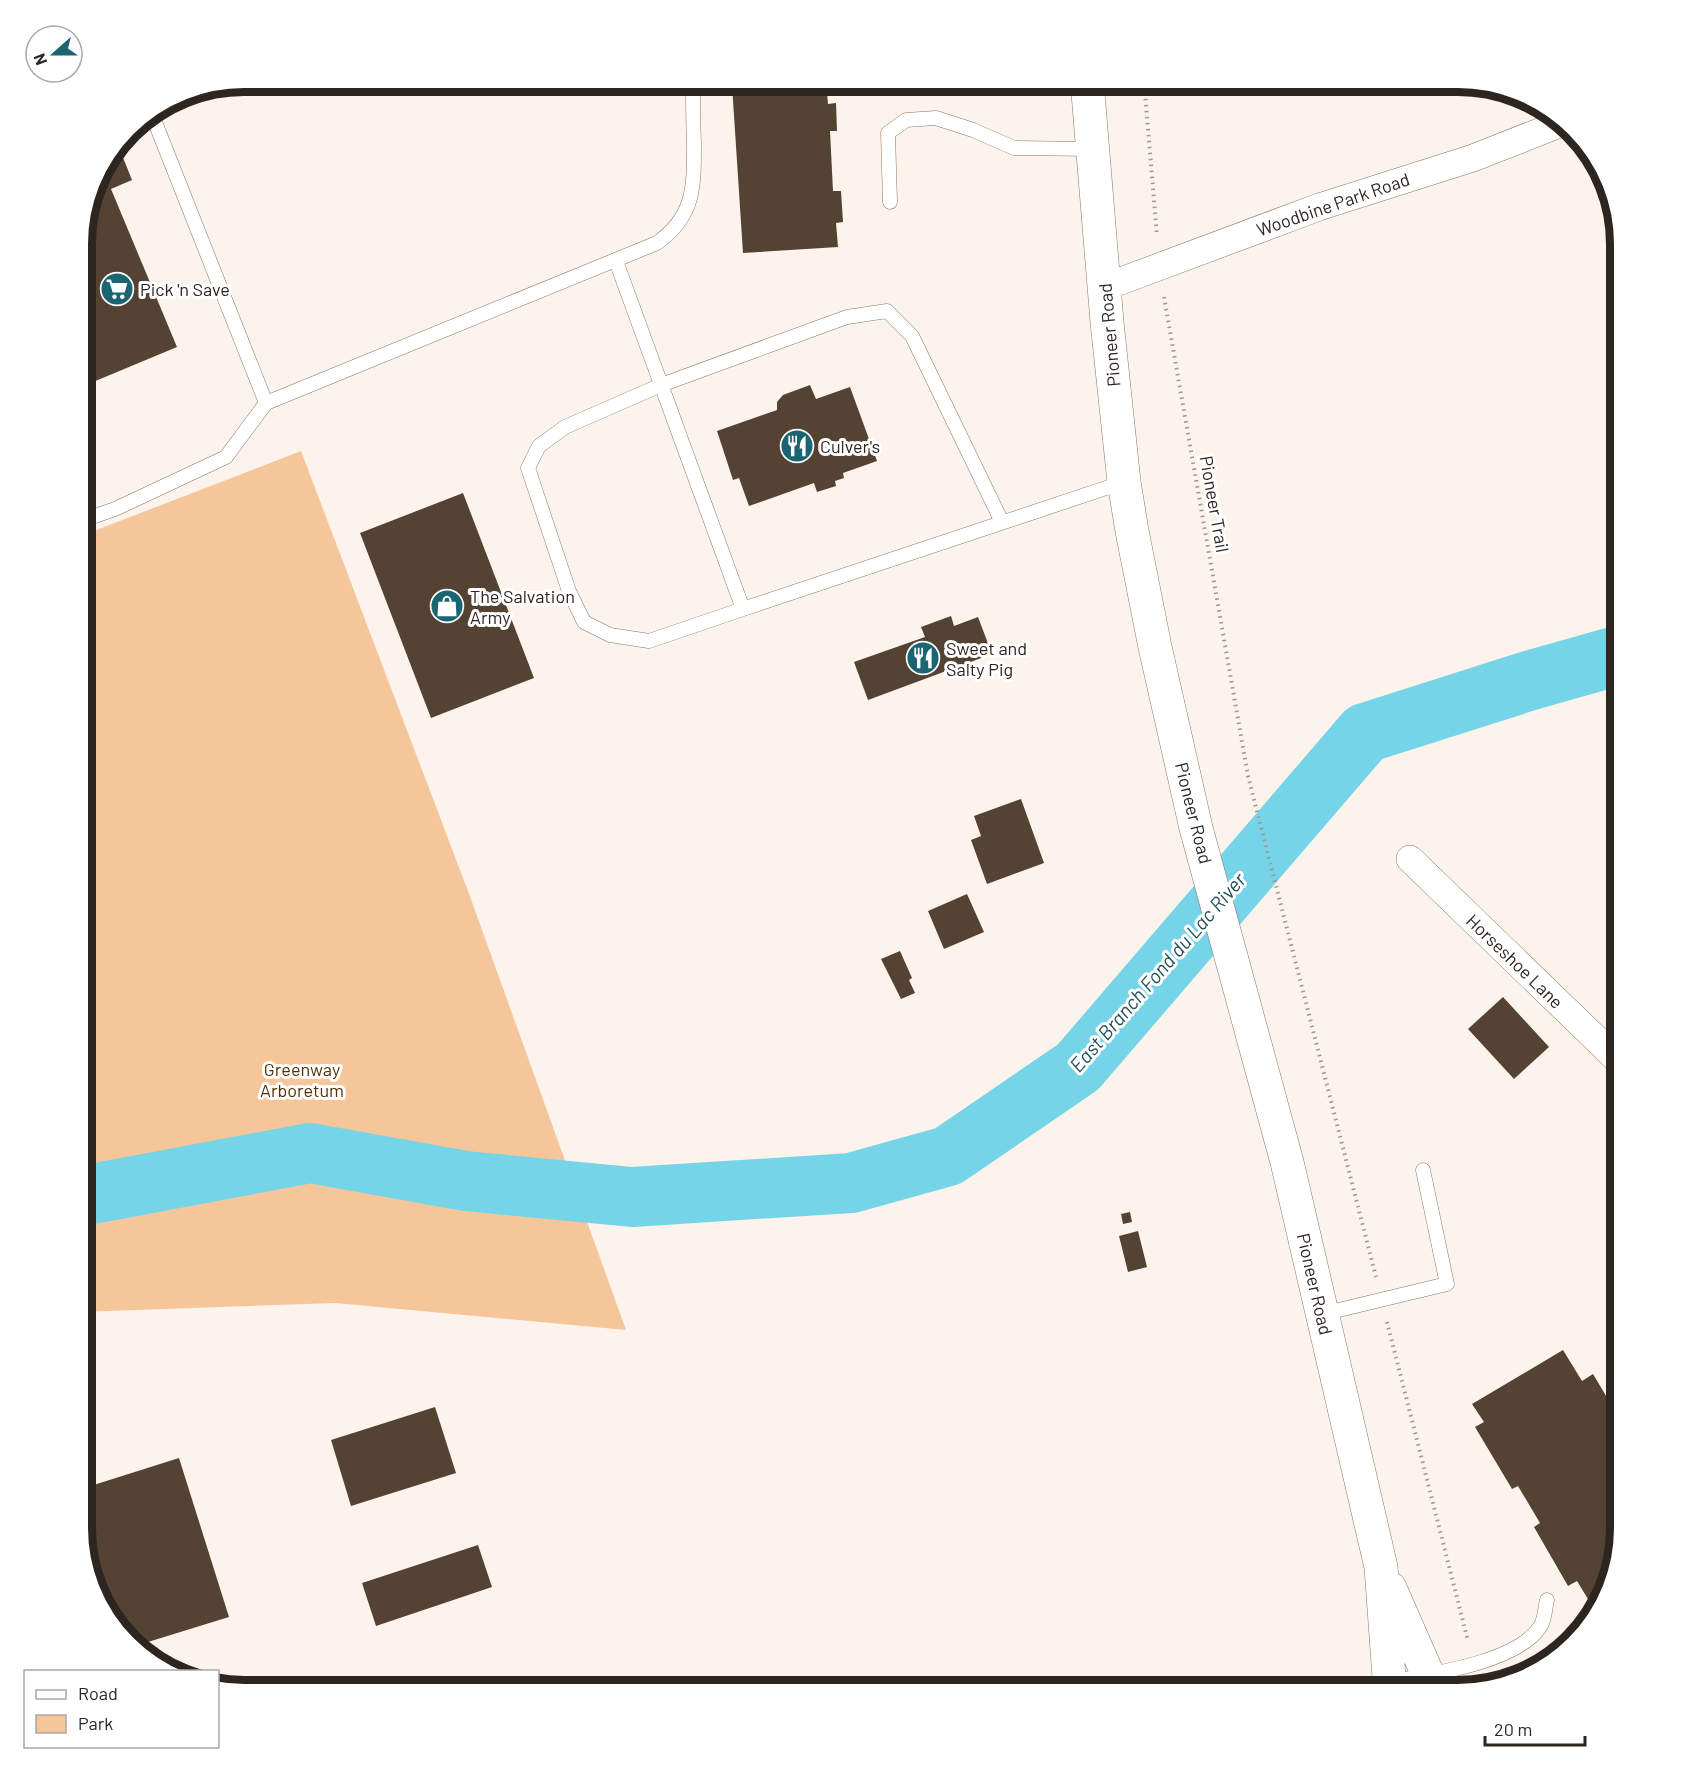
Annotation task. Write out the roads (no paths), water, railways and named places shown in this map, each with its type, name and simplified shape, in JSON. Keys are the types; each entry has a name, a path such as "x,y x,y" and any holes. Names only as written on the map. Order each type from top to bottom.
{"main road":[{"name":"Pioneer Road","path":"1088,92 1124,482 1155,647 1196,828 1287,1162 1381,1567 1389,1680"},
{"name":"Pioneer Road","path":"1381,1567 1430,1680"}],"street":[{"name":"Woodbine Park Road","path":"1105,287 1318,207 1473,158 1554,126"},
{"name":"Horseshoe Lane","path":"1410,860 1610,1052"}],"lane":[{"path":"92,517 226,457 266,403 645,250 667,236 683,217 694,182 693,92"},
{"path":"890,202 888,133 906,120 936,118 973,130 1014,148 1092,149"},
{"path":"154,120 266,403"},
{"path":"615,261 743,609"},
{"path":"1002,522 912,336 887,311 847,317 661,385 565,427 539,446 528,468 569,591 584,622 610,635 649,641 1124,482"},
{"path":"1322,1314 1447,1284 1423,1170"},
{"path":"1438,1680 1523,1644 1541,1626 1547,1600"}],"waterway":[{"name":"East Branch Fond du Lac River","path":"91,1194 310,1153 466,1181 632,1197 851,1183 948,1156 1078,1067 1365,733 1528,681 1610,658"}],"place":[{"name":"Pick 'n Save","path":"117,289"},
{"name":"Culver's","path":"797,446"},
{"name":"The Salvation Army","path":"447,606"},
{"name":"Sweet and Salty Pig","path":"923,658"}],"park label":[{"name":"Greenway Arboretum","path":"302,1079"}]}
